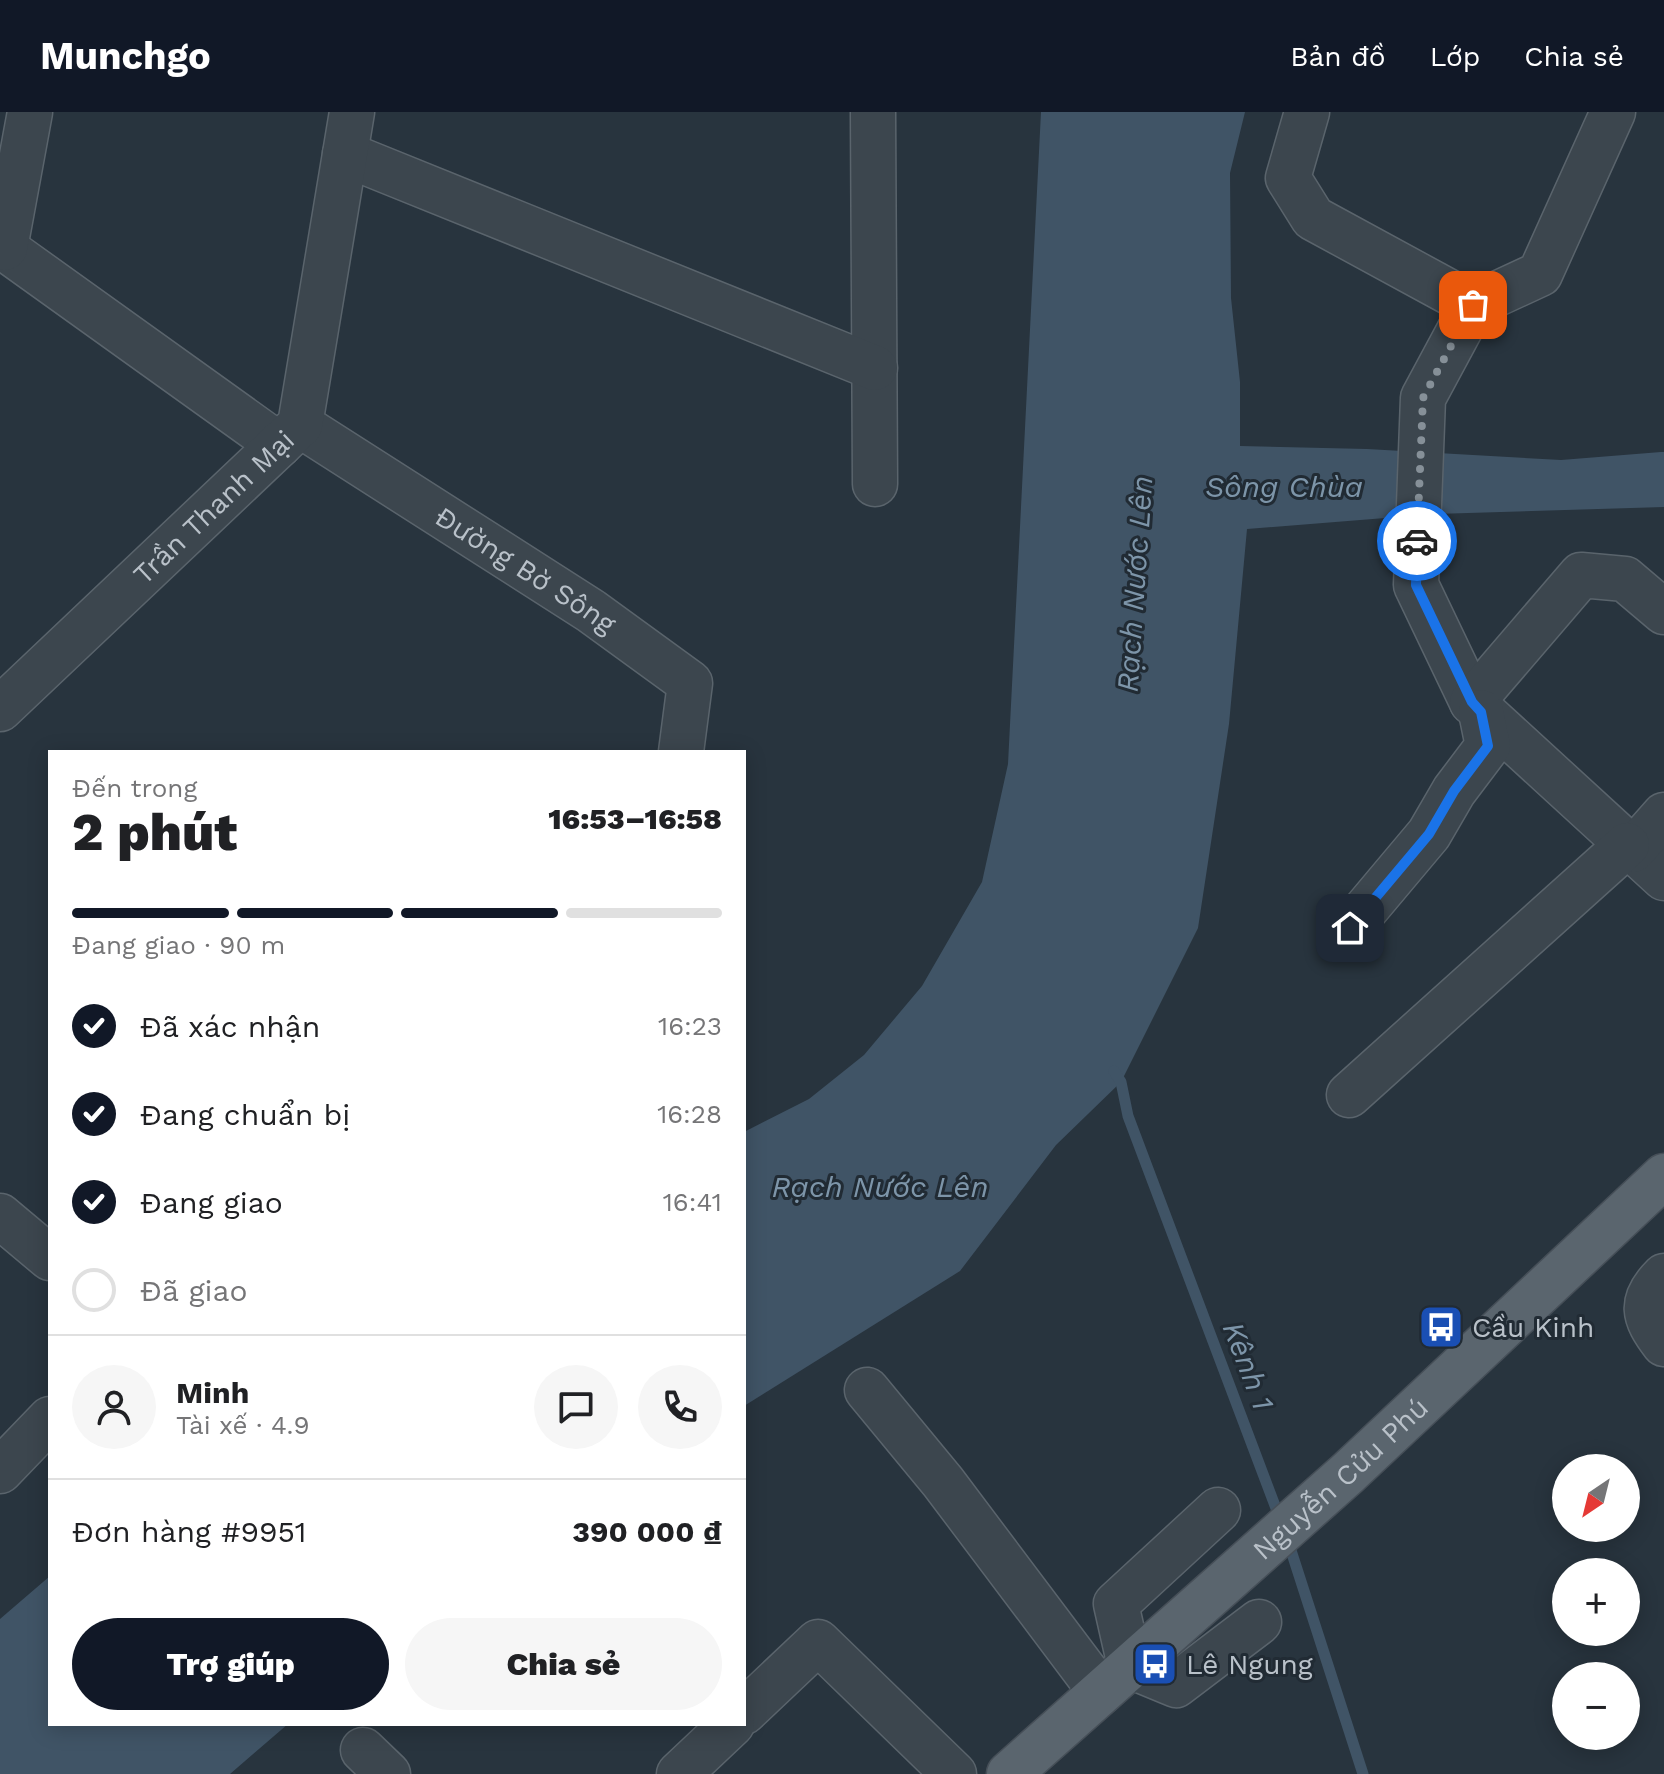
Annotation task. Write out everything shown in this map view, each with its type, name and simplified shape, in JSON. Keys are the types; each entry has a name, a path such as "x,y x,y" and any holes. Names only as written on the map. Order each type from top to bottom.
{"main road":[{"name":"Nguyễn Cửu Phú","path":"1019,1770 1205,1596 1348,1473 1660,1190"}],"street":[{"path":"30,112 2,247 290,435"},
{"name":"Trần Thanh Mại","path":"0,709 290,435 352,112"},
{"path":"873,112 875,484"},
{"path":"1307,112 1288,178 1313,218 1473,305"},
{"path":"1350,928 1429,834 1454,791 1488,746 1476,707 1416,585 1423,398 1473,305 1540,274 1613,112"},
{"path":"345,154 875,368"},
{"name":"Đường Bờ Sông","path":"290,435 591,611 690,683 681,750"},
{"path":"1476,707 1581,575 1625,579 1664,612"},
{"path":"1476,707 1641,858"},
{"path":"1349,1095 1641,858 1664,815"},
{"path":"0,1216 48,1256"},
{"path":"1664,1276 1650,1289 1646,1307 1650,1326 1664,1344"},
{"path":"867,1390 1115,1679 1176,1685 1259,1622"},
{"path":"0,1471 48,1421"},
{"path":"1115,1679 1116,1604 1218,1510"},
{"path":"746,1710 818,1642 954,1774"},
{"path":"679,1774 730,1726"}],"water":[{"name":"Rạch Nước Lên","path":"1041,112 1245,112 1230,173 1231,298 1240,382 1240,446 1367,449 1561,460 1664,452 1664,507 1435,514 1247,529 1229,724 1198,928 1121,1082 1056,1145 960,1271 746,1405 746,1131 809,1099 864,1055 922,986 982,882 1008,764"},
{"path":"48,1578 48,1726 286,1726 230,1774 0,1774 0,1619"}],"waterway":[{"name":"Kênh 1","path":"1114,1071 1121,1082 1128,1116 1280,1519"},
{"name":"Kênh 1","path":"1287,1538 1363,1774"}],"way so far":[{"path":"1417,541 1423,398 1473,305"}],"place":[{"name":"Cầu Kinh","path":"1441,1327"},
{"name":"Lê Ngung","path":"1155,1664"}],"route":[{"path":"1350,928 1429,834 1454,791 1488,746 1481,712 1472,702 1416,585 1417,541"}],"water label":[{"name":"Sông Chùa","path":"1284,487"}]}
